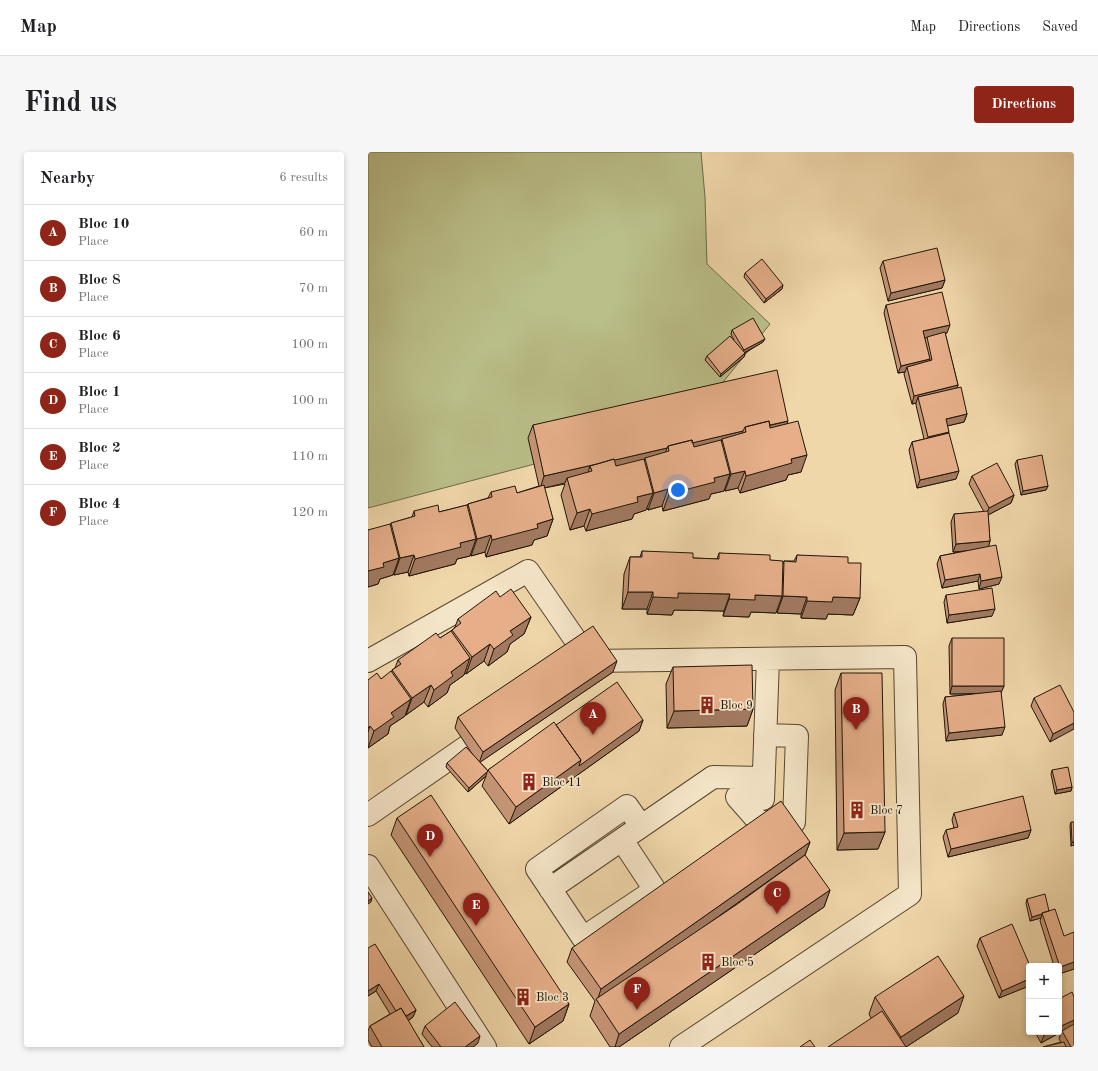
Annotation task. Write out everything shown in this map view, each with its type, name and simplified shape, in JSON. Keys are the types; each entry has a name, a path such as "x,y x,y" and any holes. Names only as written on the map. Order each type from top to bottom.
{"street":[{"path":"368,661 528,572 590,661"},
{"path":"571,674 590,661 905,657 910,894 682,1047"},
{"path":"765,735 797,736 794,822 751,828 738,797 763,800 762,778 768,659"},
{"path":"368,815 512,715"},
{"path":"550,889 713,776 762,778"},
{"path":"622,840 655,890 583,938 537,869 627,806 641,826"},
{"path":"368,866 485,1047"}],"green space":[{"path":"368,152 701,152 705,197 707,264 770,324 690,423 368,508"}],"building":[{"path":"937,248 945,280 891,293 883,261"},
{"path":"762,259 783,285 766,299 745,273"},
{"path":"942,292 950,325 923,331 930,359 901,366 886,305"},
{"path":"753,318 765,339 744,350 732,330"},
{"path":"945,332 958,385 914,396 907,367 932,360 927,337"},
{"path":"730,336 745,353 721,374 707,356"},
{"path":"777,370 788,421 770,425 769,421 745,427 743,431 692,443 692,440 668,446 667,448 544,476 533,425"},
{"path":"961,387 967,414 946,419 949,432 928,437 918,397"},
{"path":"769,421 770,428 798,421 807,455 791,459 792,463 746,476 745,471 731,474 722,439 746,432 745,427"},
{"path":"949,433 959,471 920,480 912,442"},
{"path":"692,440 694,447 721,440 730,474 714,478 715,482 669,494 668,489 654,493 645,458 669,451 668,446"},
{"path":"1042,455 1048,486 1023,491 1017,460"},
{"path":"614,459 616,466 644,459 653,493 637,497 638,502 592,514 590,509 577,513 567,478 592,471 590,466"},
{"path":"997,463 1014,495 989,508 972,476"},
{"path":"544,485 553,519 537,524 538,528 492,540 491,535 477,539 468,504 492,497 491,492 515,486 517,493"},
{"path":"438,505 439,512 467,505 476,539 460,543 461,547 415,559 414,555 400,558 391,523 415,516 414,511"},
{"path":"988,511 990,541 956,544 954,514"},
{"path":"390,524 399,558 383,563 384,567 368,571 368,530"},
{"path":"996,545 1002,577 981,581 980,574 945,580 940,556"},
{"path":"642,551 693,553 693,558 719,559 719,553 770,555 770,560 783,561 782,596 755,595 755,600 729,599 730,594 678,593 678,598 653,597 653,592 628,592 630,557 642,557"},
{"path":"797,555 848,557 848,563 861,563 860,598 833,597 832,602 807,601 807,597 783,596 784,561 796,562"},
{"path":"992,588 995,609 949,615 946,595"},
{"path":"511,589 531,617 510,631 513,635 494,649 490,644 472,657 452,630 461,623 458,619 496,591 500,597"},
{"path":"593,626 617,661 483,752 458,717"},
{"path":"451,631 470,658 451,672 453,676 434,690 431,685 412,698 392,670 401,664 398,660 436,633 440,638"},
{"path":"952,638 1004,638 1004,686 952,686"},
{"path":"752,665 753,709 674,711 673,667"},
{"path":"391,671 411,699 391,713 394,717 374,731 370,726 368,728 368,680 377,673 381,679"},
{"path":"841,673 882,673 885,832 844,833"},
{"path":"617,682 643,720 579,766 581,760 556,725"},
{"path":"1060,685 1074,712 1074,723 1053,734 1034,698"},
{"path":"1001,691 1005,727 949,733 945,697"},
{"name":"Bloc 11","path":"554,722 581,760 516,807 488,770"},
{"path":"466,747 488,771 469,788 447,763"},
{"path":"1068,767 1072,787 1057,790 1052,770"},
{"path":"431,795 569,1004 535,1027 397,818"},
{"path":"1023,796 1031,830 951,849 946,830 958,827 954,813"},
{"path":"781,801 810,842 601,989 572,948"},
{"path":"1071,822 1074,822 1074,842 1072,842"},
{"path":"805,855 830,890 619,1034 596,999 736,905"},
{"path":"368,892 372,898 368,901"},
{"path":"1045,894 1049,911 1032,917 1027,899"},
{"path":"1055,909 1064,936 1074,932 1074,962 1062,966 1062,963 1059,963 1042,913"},
{"path":"1012,924 1029,963 1026,963 1026,980 1002,991 980,938"},
{"path":"375,944 416,1010 406,1016 401,1008 396,1011 379,984 368,991 368,948"},
{"path":"938,956 964,996 901,1037 875,997"},
{"path":"1072,992 1074,997 1074,1020 1062,1026 1062,999 1062,997"},
{"path":"455,1002 480,1036 465,1047 441,1047 425,1026"},
{"path":"401,1008 424,1047 382,1047 370,1026"},
{"path":"882,1011 906,1047 828,1047"},
{"path":"1074,1024 1074,1047 1071,1047 1062,1031"},
{"path":"810,1040 815,1047 800,1047"},
{"path":"1064,1042 1066,1047 1043,1047"}],"place":[{"name":"Bloc 9","path":"707,705"},
{"name":"Bloc 8","path":"856,730"},
{"name":"Bloc 10","path":"593,735"},
{"name":"Bloc 11","path":"529,782"},
{"name":"Bloc 7","path":"857,810"},
{"name":"Bloc 1","path":"430,857"},
{"name":"Bloc 6","path":"777,914"},
{"name":"Bloc 2","path":"476,926"},
{"name":"Bloc 5","path":"708,962"},
{"name":"Bloc 3","path":"523,997"},
{"name":"Bloc 4","path":"637,1010"}]}
